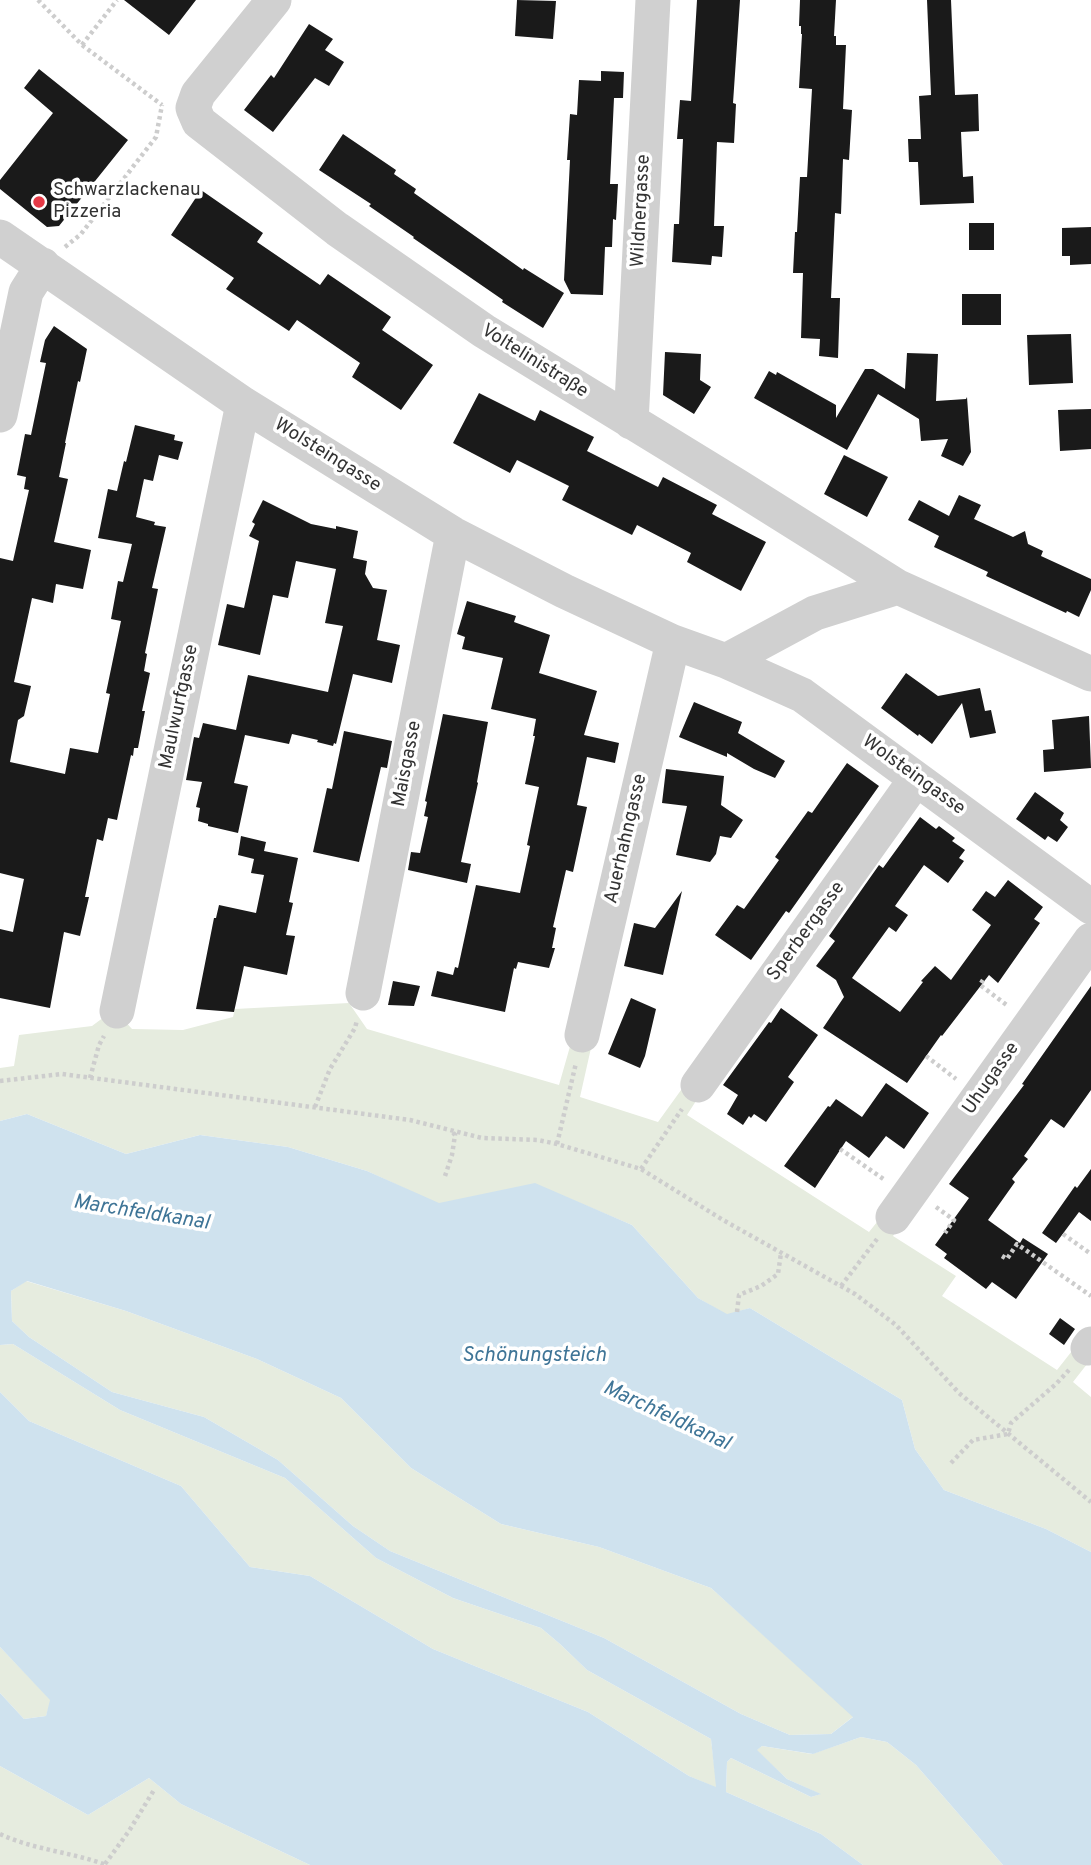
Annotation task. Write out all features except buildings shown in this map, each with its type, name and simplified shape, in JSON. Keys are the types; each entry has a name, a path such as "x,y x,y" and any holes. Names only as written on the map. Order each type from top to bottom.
{"street":[{"path":"177,107 198,94 274,0"},
{"name":"Wildnergasse","path":"631,422 653,0"},
{"name":"Voltelinistraße","path":"177,107 337,229 484,331 898,587 1091,674"},
{"name":"Wolsteingasse","path":"0,237 243,404 453,534 564,592 673,642"},
{"path":"0,415 26,292 43,265"},
{"name":"Maulwurfgasse","path":"117,1011 243,404"},
{"name":"Maisgasse","path":"363,993 453,534"},
{"path":"673,642 726,661 815,612 898,587"},
{"name":"Auerhahngasse","path":"582,1035 673,642"},
{"name":"Wolsteingasse","path":"726,661 802,695 1091,907"},
{"name":"Sperbergasse","path":"698,1085 916,779"},
{"name":"Uhugasse","path":"901,1207 1091,940"}],"path":[{"path":"38,0 82,45 177,107 81,233 43,265"},
{"path":"82,45 117,0"},
{"path":"983,981 980,985 1032,1023"},
{"path":"315,1107 330,1069 355,1028 363,993"},
{"path":"90,1078 99,1045 117,1011"},
{"path":"557,1144 582,1035"},
{"path":"926,1056 979,1097"},
{"path":"0,1081 62,1074 410,1120 482,1138 538,1139 641,1169 723,1220 855,1294 896,1325 959,1393 1091,1502"},
{"path":"641,1169 698,1085"},
{"path":"445,1176 452,1155 455,1135 452,1130"},
{"path":"841,1149 901,1207 841,1286"},
{"path":"1063,1234 1091,1255"},
{"path":"1002,1256 1007,1259 1017,1244 1091,1296"},
{"path":"737,1312 739,1295 761,1286 778,1274 781,1253"},
{"path":"1008,1434 1012,1423 1056,1384 1089,1346"},
{"path":"951,1463 973,1440 1008,1434"},
{"path":"0,1835 105,1865 154,1790"}],"shaded area":[{"path":"349,1003 367,1029 559,1085 571,1043 591,1048 580,1097 658,1122 689,1079 703,1090 687,1115 869,1232 890,1206 905,1217 893,1236 956,1276 942,1296 1057,1370 1079,1342 1091,1359 1073,1382 1091,1397 1091,1552 1046,1529 944,1490 915,1449 902,1400 750,1308 727,1315 698,1298 632,1225 535,1184 439,1204 367,1171 288,1147 200,1135 126,1154 27,1114 0,1121 0,1068 14,1066 19,1035 92,1026 104,1017 123,1019 132,1029 183,1030 233,1017 235,1009"},
{"path":"26,1281 126,1311 257,1359 341,1398 411,1468 501,1524 599,1547 711,1588 854,1716 831,1734 790,1735 741,1714 604,1638 390,1551 353,1526 278,1460 204,1417 112,1392 29,1337 12,1321 11,1291"},
{"path":"13,1344 120,1410 285,1478 376,1558 453,1598 541,1628 587,1670 711,1739 717,1788 689,1776 588,1712 433,1649 310,1576 250,1567 181,1486 29,1421 0,1392 0,1345"},
{"path":"0,1647 51,1700 46,1716 24,1719 0,1693"},
{"path":"861,1737 887,1742 916,1765 1003,1865 863,1865 821,1834 726,1792 727,1762 731,1758 811,1797 820,1794 787,1779 756,1750 762,1746 812,1754"},
{"path":"0,1766 88,1815 149,1778 181,1804 310,1865 0,1865"}],"water":[{"name":"Schönungsteich","path":"27,1114 126,1154 200,1135 288,1147 367,1171 439,1203 535,1183 632,1225 698,1298 727,1314 750,1308 902,1400 915,1449 944,1490 1046,1529 1091,1552 1091,1865 1003,1865 916,1765 887,1742 861,1737 813,1754 762,1746 757,1750 787,1779 821,1794 811,1797 731,1758 727,1762 726,1792 821,1834 863,1865 310,1865 181,1804 149,1778 88,1815 0,1766 0,1693 24,1719 46,1716 50,1700 0,1647 0,1392 29,1421 181,1486 250,1567 310,1576 433,1649 588,1712 689,1776 716,1787 711,1739 587,1670 541,1628 453,1598 376,1558 285,1478 120,1410 13,1344 0,1345 0,1121","holes":["27,1281 126,1311 257,1359 341,1398 411,1468 501,1524 599,1547 711,1588 853,1717 831,1734 790,1735 741,1714 604,1638 390,1551 353,1526 278,1460 204,1417 112,1392 29,1337 12,1321 11,1291"]}],"place":[{"name":"Schwarzlackenau Pizzeria","path":"39,202"}],"water label":[{"name":"Marchfeldkanal","path":"141,1214"},
{"name":"Marchfeldkanal","path":"666,1417"}]}
